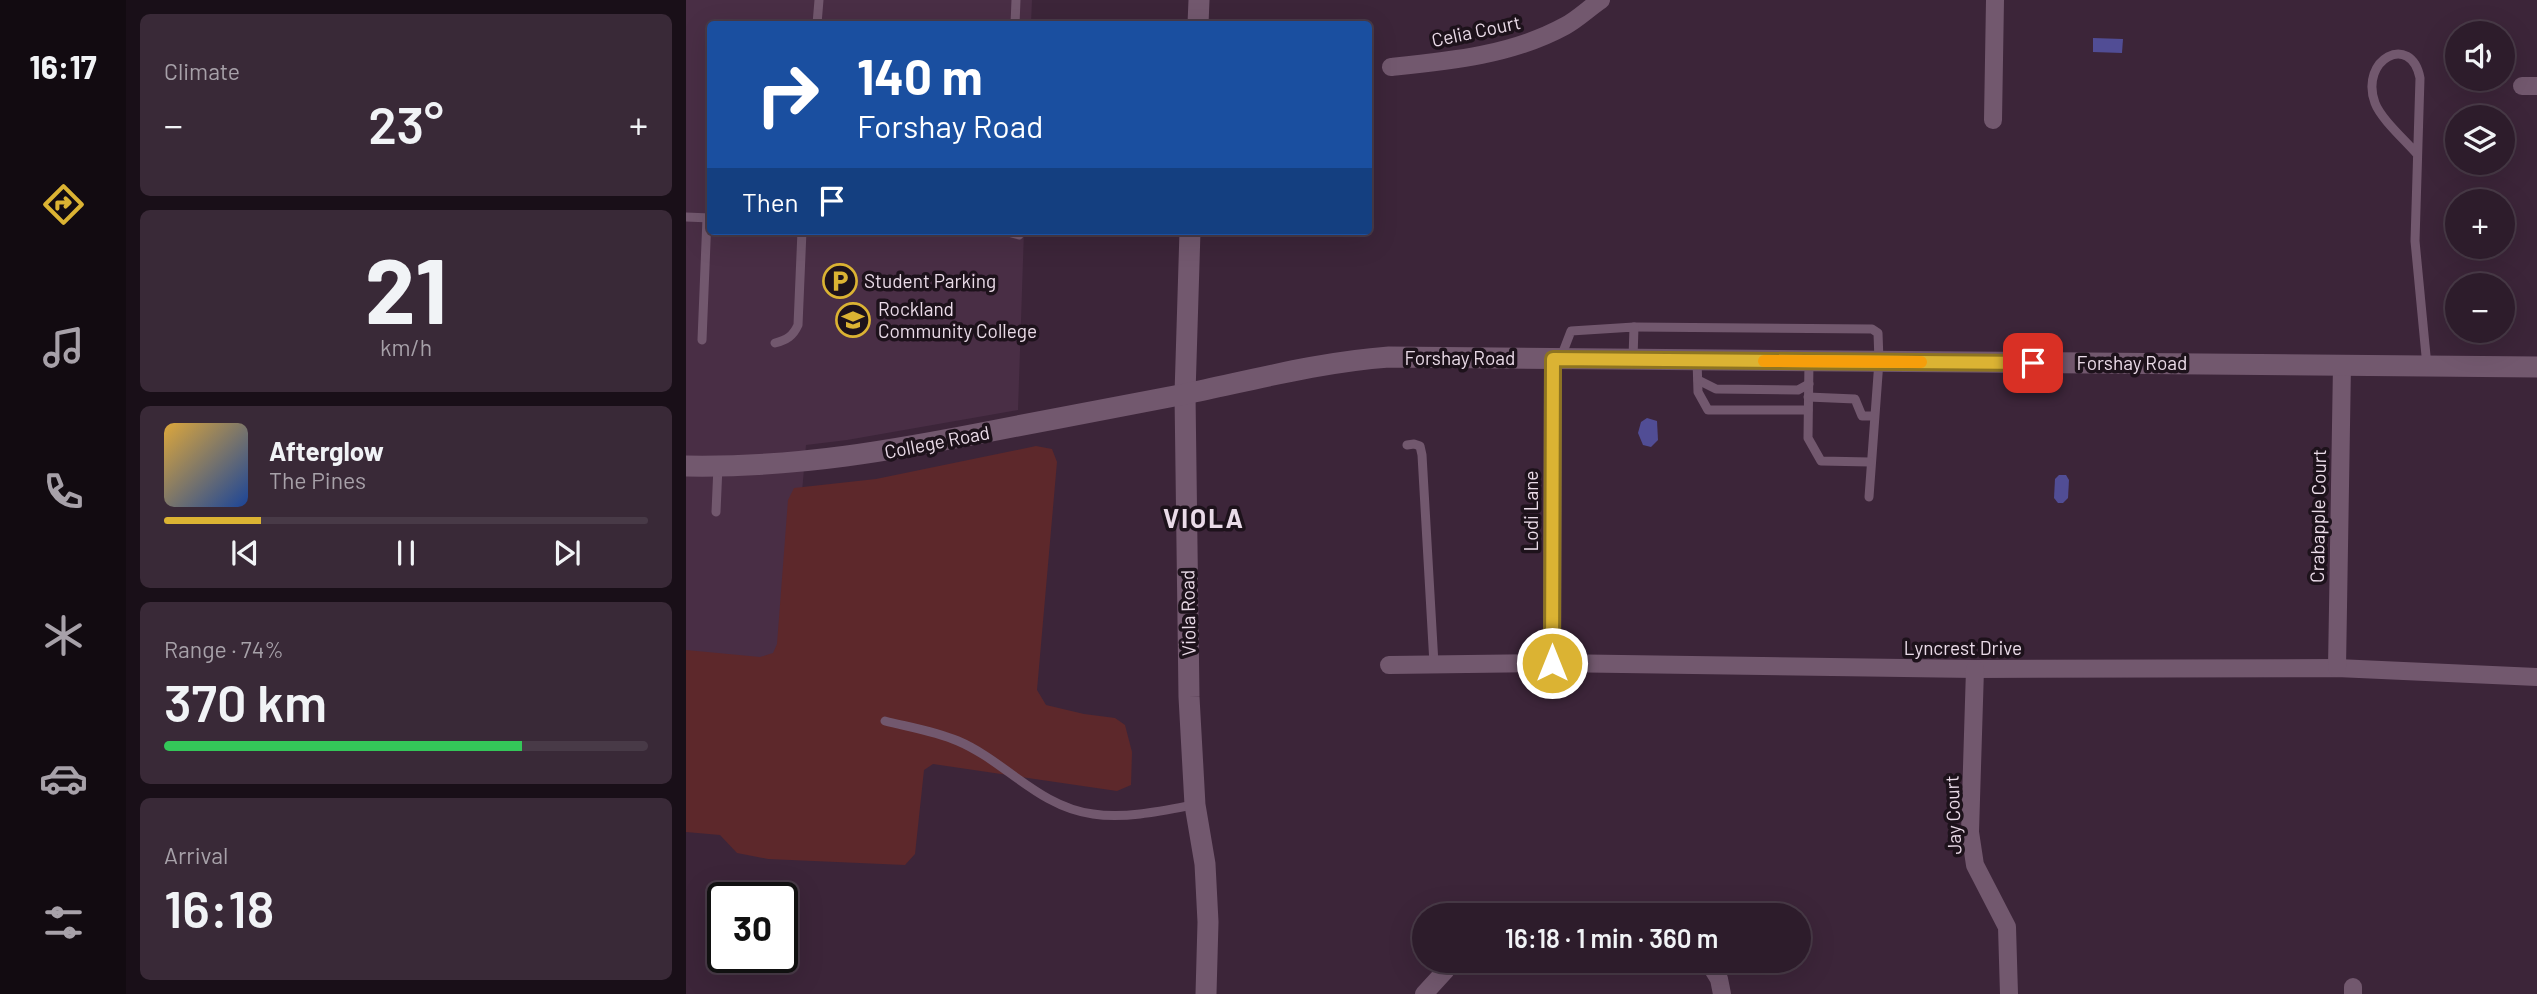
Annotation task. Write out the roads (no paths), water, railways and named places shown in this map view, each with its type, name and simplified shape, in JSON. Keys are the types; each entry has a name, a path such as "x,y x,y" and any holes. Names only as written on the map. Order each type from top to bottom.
{"street":[{"path":"1198,21 1199,0"},
{"name":"Celia Court","path":"1391,67 1457,59 1535,40 1567,25 1601,0"},
{"path":"1993,120 1995,0"},
{"name":"Viola Road","path":"1190,235 1185,394 1189,697 1195,805 1205,864 1208,922 1206,994"},
{"name":"Forshay Road","path":"1185,394 1354,360 1402,357 1633,359 1697,370 1809,361 2537,367"},
{"name":"Lodi Lane","path":"1552,663 1557,359"},
{"name":"Crabapple Court","path":"2337,668 2342,365"},
{"name":"College Road","path":"686,466 808,462 862,455 1185,394"},
{"name":"Lyncrest Drive","path":"1389,665 1552,663 1975,669 2337,668 2537,677"},
{"name":"Jay Court","path":"1975,669 1970,832 1975,865 2007,928 2009,994"},
{"path":"1424,994 1443,973"},
{"path":"1715,973 1722,994"}],"lane":[{"path":"817,21 819,0"},
{"path":"1015,21 1016,0"},
{"path":"2417,154 2374,102 2374,69 2394,54 2405,54 2418,67 2421,89 2415,241 2427,366"},
{"path":"686,217 707,218"},
{"path":"702,340 708,235"},
{"path":"775,343 787,340 798,324 802,235"},
{"path":"1633,359 1634,327"},
{"path":"1557,359 1571,331 1577,329 1872,329 1878,333 1879,361 1868,497"},
{"path":"1809,361 1808,438 1821,461 1870,462"},
{"path":"1697,370 1716,389 1798,390 1809,384"},
{"path":"1697,370 1698,392 1709,410 1808,410"},
{"path":"1808,397 1854,399 1861,415 1874,416"},
{"path":"1406,445 1420,446 1422,456 1434,664"},
{"path":"716,512 718,466"},
{"path":"886,721 957,740 979,752 1049,801 1092,814 1132,814 1195,805"}],"place":[{"name":"Student Parking","path":"840,281"},
{"name":"Rockland Community College","path":"853,320"}],"district":[{"name":"VIOLA","path":"1204,519"}]}
